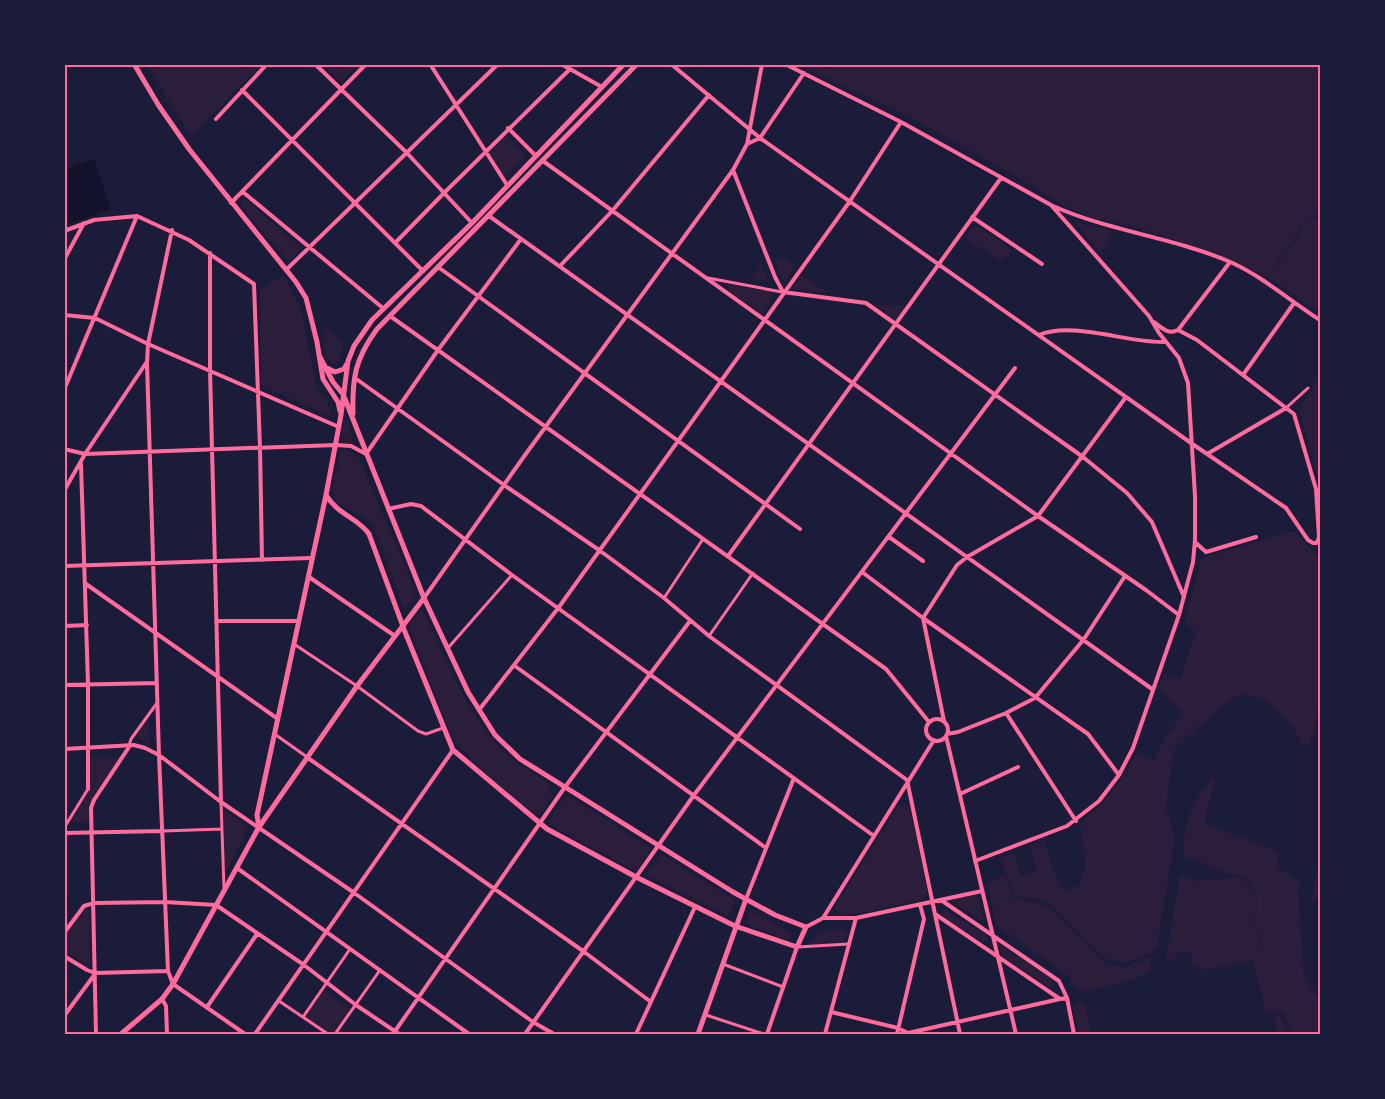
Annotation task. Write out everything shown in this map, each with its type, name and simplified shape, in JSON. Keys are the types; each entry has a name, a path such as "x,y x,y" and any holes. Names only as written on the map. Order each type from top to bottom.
{"street":[{"path":"134,64 166,117 231,203 287,269 306,298 323,379 338,402 341,415"},
{"path":"216,119 267,64"},
{"path":"315,64 406,152 472,223"},
{"path":"231,203 293,142 366,64"},
{"path":"430,64 507,185"},
{"path":"287,269 498,64"},
{"path":"561,64 602,87"},
{"path":"326,368 339,372 344,369 363,332 384,309 472,223 624,64"},
{"path":"353,418 354,377 361,353 389,315 637,64"},
{"path":"671,64 760,138 1286,508 1308,540 1317,543 1319,537 1316,489 1294,414 1197,340 1178,330"},
{"path":"121,1035 162,999 173,984 259,827 357,686 424,598 733,170 747,144 762,64"},
{"path":"786,64 901,122 1051,205 1084,219 1230,262 1262,280 1320,320"},
{"path":"395,243 508,128 570,69"},
{"path":"747,144 760,138 804,73"},
{"path":"242,90 423,271"},
{"path":"560,266 613,210 709,95"},
{"path":"479,711 559,607 639,492 850,201 901,122"},
{"path":"508,128 536,156"},
{"path":"543,161 1179,615"},
{"path":"733,170 783,292"},
{"path":"728,556 1001,178"},
{"path":"243,192 384,309"},
{"path":"975,861 1076,821 1100,801 1119,776 1133,748 1179,615 1193,562 1195,496 1188,383 1179,358 1165,342 1153,322 1051,205"},
{"path":"64,390 137,216"},
{"path":"64,231 85,222 137,216 172,230 254,284 262,560"},
{"path":"489,216 1152,689"},
{"path":"972,217 1042,264"},
{"path":"64,260 85,222"},
{"path":"172,230 148,344 147,363 152,564 168,971 173,984 245,1035"},
{"path":"366,454 438,350 521,238"},
{"path":"210,253 210,370 224,890"},
{"path":"1153,322 1167,332 1178,330 1230,262"},
{"path":"438,267 800,529"},
{"path":"708,278 783,292 866,303 1083,457 1128,493 1152,522 1184,597"},
{"path":"1243,375 1294,303"},
{"path":"64,315 95,318 148,344 339,427"},
{"path":"389,315 886,669 929,722"},
{"path":"1039,335 1051,330 1070,330 1165,342"},
{"path":"320,357 333,382 343,394 424,598 447,648 479,711 495,735 520,759 659,846 775,915 806,927"},
{"path":"259,827 257,815 326,495 341,415 348,361"},
{"path":"64,491 85,454 147,363"},
{"path":"525,1035 631,882 638,878 694,795 1015,368"},
{"path":"354,377 599,550 664,598 709,636 907,780 960,1035"},
{"path":"1207,454 1286,408 1308,388"},
{"path":"1016,1035 1000,958 992,935 960,794 947,735 948,727 944,722 923,618 957,565 1038,516 1126,397"},
{"path":"64,449 85,454 336,445 351,446 366,454"},
{"path":"64,828 88,789 87,625 81,464"},
{"path":"326,495 337,510 365,528 369,534 402,625 453,750 539,823 695,907 735,926 797,947 849,944"},
{"path":"388,509 417,504 874,836"},
{"path":"889,536 923,561"},
{"path":"1195,543 1206,552 1256,537"},
{"path":"664,598 703,539"},
{"path":"64,566 312,558"},
{"path":"862,572 923,618 1088,734 1119,776"},
{"path":"709,636 753,573"},
{"path":"447,648 512,575"},
{"path":"944,722 934,719 929,722 926,732 934,740 940,740 947,735 1006,713 1035,698 1084,639 1125,576"},
{"path":"309,577 395,636"},
{"path":"85,583 278,719"},
{"path":"216,621 299,621"},
{"path":"64,933 84,906 94,903 165,902 216,905 304,965 396,1034 418,998 564,787 690,621"},
{"path":"64,626 87,625"},
{"path":"294,644 357,686 422,734 443,728"},
{"path":"514,666 766,848"},
{"path":"64,685 157,683"},
{"path":"96,1035 91,808 131,739 158,702"},
{"path":"1006,713 1076,821"},
{"path":"274,734 583,951 651,1002"},
{"path":"823,918 934,740"},
{"path":"64,749 129,746 145,748 159,755 221,802 353,892 554,1035"},
{"path":"255,1035 453,750"},
{"path":"960,794 1018,767"},
{"path":"698,1035 735,926 794,778"},
{"path":"64,833 222,829"},
{"path":"237,867 469,1035"},
{"path":"705,1014 765,1035 806,927 823,918 856,918 982,891"},
{"path":"941,900 1059,981 1066,998 1074,1035"},
{"path":"897,1035 924,920 920,905"},
{"path":"636,1035 695,907"},
{"path":"935,914 1060,999"},
{"path":"825,1035 856,918"},
{"path":"207,1007 257,934"},
{"path":"303,1017 350,948"},
{"path":"64,956 95,973 168,971"},
{"path":"722,964 783,987"},
{"path":"335,1035 380,970"},
{"path":"64,1016 95,973"},
{"path":"831,1012 898,1028 908,1034 1066,998"},
{"path":"162,999 166,1006 167,1035"},
{"path":"279,1001 328,1035"}],"shaded area":[{"path":"147,65 261,65 191,136"},
{"path":"323,65 358,65 341,82"},
{"path":"798,65 1320,65 1320,214 1304,220 1291,244 1267,276 1193,246 1132,226 1091,218 1059,203 908,116"},
{"path":"505,134 526,155 504,177 488,151"},
{"path":"94,159 111,209 65,225 65,169"},
{"path":"245,199 302,248 289,262 239,204"},
{"path":"1320,216 1320,313 1268,277 1292,245 1305,221"},
{"path":"1073,220 1111,230 1113,234 1100,252"},
{"path":"975,226 982,228 1012,250 1004,259 999,260 984,248 981,249 965,237"},
{"path":"782,257 795,266 784,283 775,261"},
{"path":"761,264 768,282 751,279"},
{"path":"283,274 301,310 316,386 327,401 331,417 261,385 260,290"},
{"path":"802,275 828,293 793,289"},
{"path":"728,285 771,291 772,298 762,314 728,290"},
{"path":"874,304 905,306 895,320"},
{"path":"324,328 344,343 339,362 334,365 325,353"},
{"path":"1320,378 1320,486 1299,408"},
{"path":"344,421 348,421 353,444 341,442"},
{"path":"345,449 358,456 414,587 418,591 404,609 373,525 337,503 332,489 341,450"},
{"path":"1294,531 1318,557 1320,552 1320,703 1308,747 1301,744 1293,727 1266,700 1243,694 1230,700 1174,750 1166,808 1175,838 1157,947 1150,954 1126,963 1106,959 1049,902 1014,895 1001,858 1014,853 1021,876 1037,870 1030,846 1044,840 1059,886 1069,890 1079,885 1086,866 1080,824 1113,791 1137,752 1154,760 1164,740 1183,713 1158,689 1164,674 1180,679 1196,632 1184,622 1202,558"},
{"path":"420,612 424,612 458,685 491,737 515,761 550,784 548,789 553,795 541,814 533,813 490,777 453,740 408,625"},
{"path":"148,716 150,745 134,735"},
{"path":"90,757 121,757 90,804 89,821 71,822 90,789"},
{"path":"1212,778 1216,780 1207,808 1205,824 1278,851 1277,868 1300,881 1298,891 1304,974 1311,989 1320,1000 1320,1034 1292,1034 1282,1011 1266,1013 1253,958 1206,970 1193,966 1190,959 1192,953 1179,952 1174,959 1165,962 1180,876 1196,881 1236,878 1248,882 1256,901 1254,891 1249,881 1184,856 1187,823 1199,796","holes":["1256,901 1252,921 1261,942 1254,958 1260,942 1251,920"]},
{"path":"568,796 651,848 636,871 549,824 549,820"},
{"path":"898,805 910,807 928,895 922,900 862,913 841,915 835,907"},
{"path":"223,809 248,827 228,869 225,869"},
{"path":"661,854 734,900 735,903 729,915 648,876 647,873"},
{"path":"1320,860 1320,893 1311,904"},
{"path":"1005,873 1012,897 1048,906 1088,944 1103,962 1125,968 1151,956 1151,970 1137,979 1084,992 1070,982 1071,978 996,925 988,885"},
{"path":"978,893 984,922 951,900"},
{"path":"943,909 986,934 988,940 982,942 945,918"},
{"path":"84,910 89,910 90,964 87,965 65,952 64,935"},
{"path":"752,911 791,933 792,937 787,940 746,924 749,912"},
{"path":"844,929 847,934 844,943 808,946 818,932"},
{"path":"999,944 1053,980 1055,986 1051,989 1003,957"},
{"path":"324,989 338,1002 352,1009 333,1034 305,1017"},
{"path":"1084,1001 1091,1034 1079,1034 1073,1006"},
{"path":"1280,1014 1290,1034 1278,1034 1274,1016"}]}
